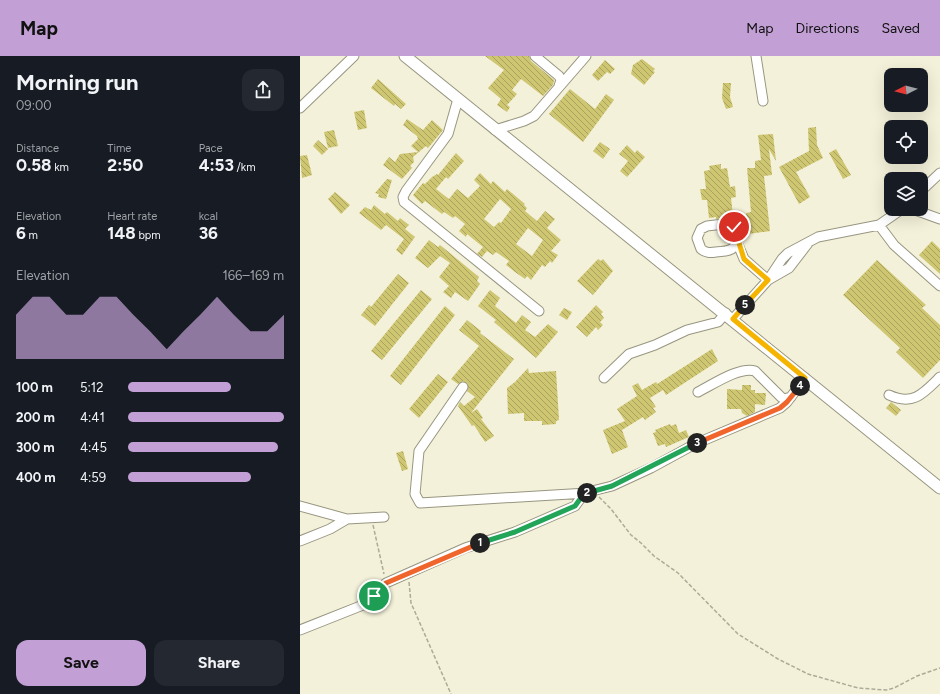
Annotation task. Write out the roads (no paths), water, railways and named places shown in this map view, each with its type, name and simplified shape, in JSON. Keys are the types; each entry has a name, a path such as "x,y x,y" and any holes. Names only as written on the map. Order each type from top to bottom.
{"main road":[{"path":"405,56 495,130 730,316 940,488"}],"street":[{"path":"300,108 354,56"},
{"path":"535,56 559,76 561,80 559,86"},
{"path":"495,130 531,118 586,56"},
{"path":"756,56 763,101"},
{"path":"458,99 448,134 406,191 403,197 404,202 539,311"},
{"path":"928,184 940,173"},
{"path":"928,215 940,219"},
{"path":"604,378 629,354 656,345 687,330 718,322 730,316 768,280 789,268 809,242 818,237 879,225 892,216"},
{"path":"737,242 731,250 707,253 699,246 698,235 704,227 728,224 736,230 737,242 744,259 768,280"},
{"path":"879,225 894,245 940,286"},
{"path":"698,392 739,371 750,370 755,371 784,399 791,397"},
{"path":"889,395 900,400 912,399 926,391 940,377"},
{"path":"463,387 420,452 415,494 420,503 588,492 612,486 651,468 695,444 780,408 791,397 805,378"},
{"path":"300,630 363,605 386,583 464,548 515,532 575,506 583,495 588,492"},
{"path":"300,506 347,519 371,519 384,517"},
{"path":"300,540 330,529 347,519"}]}
